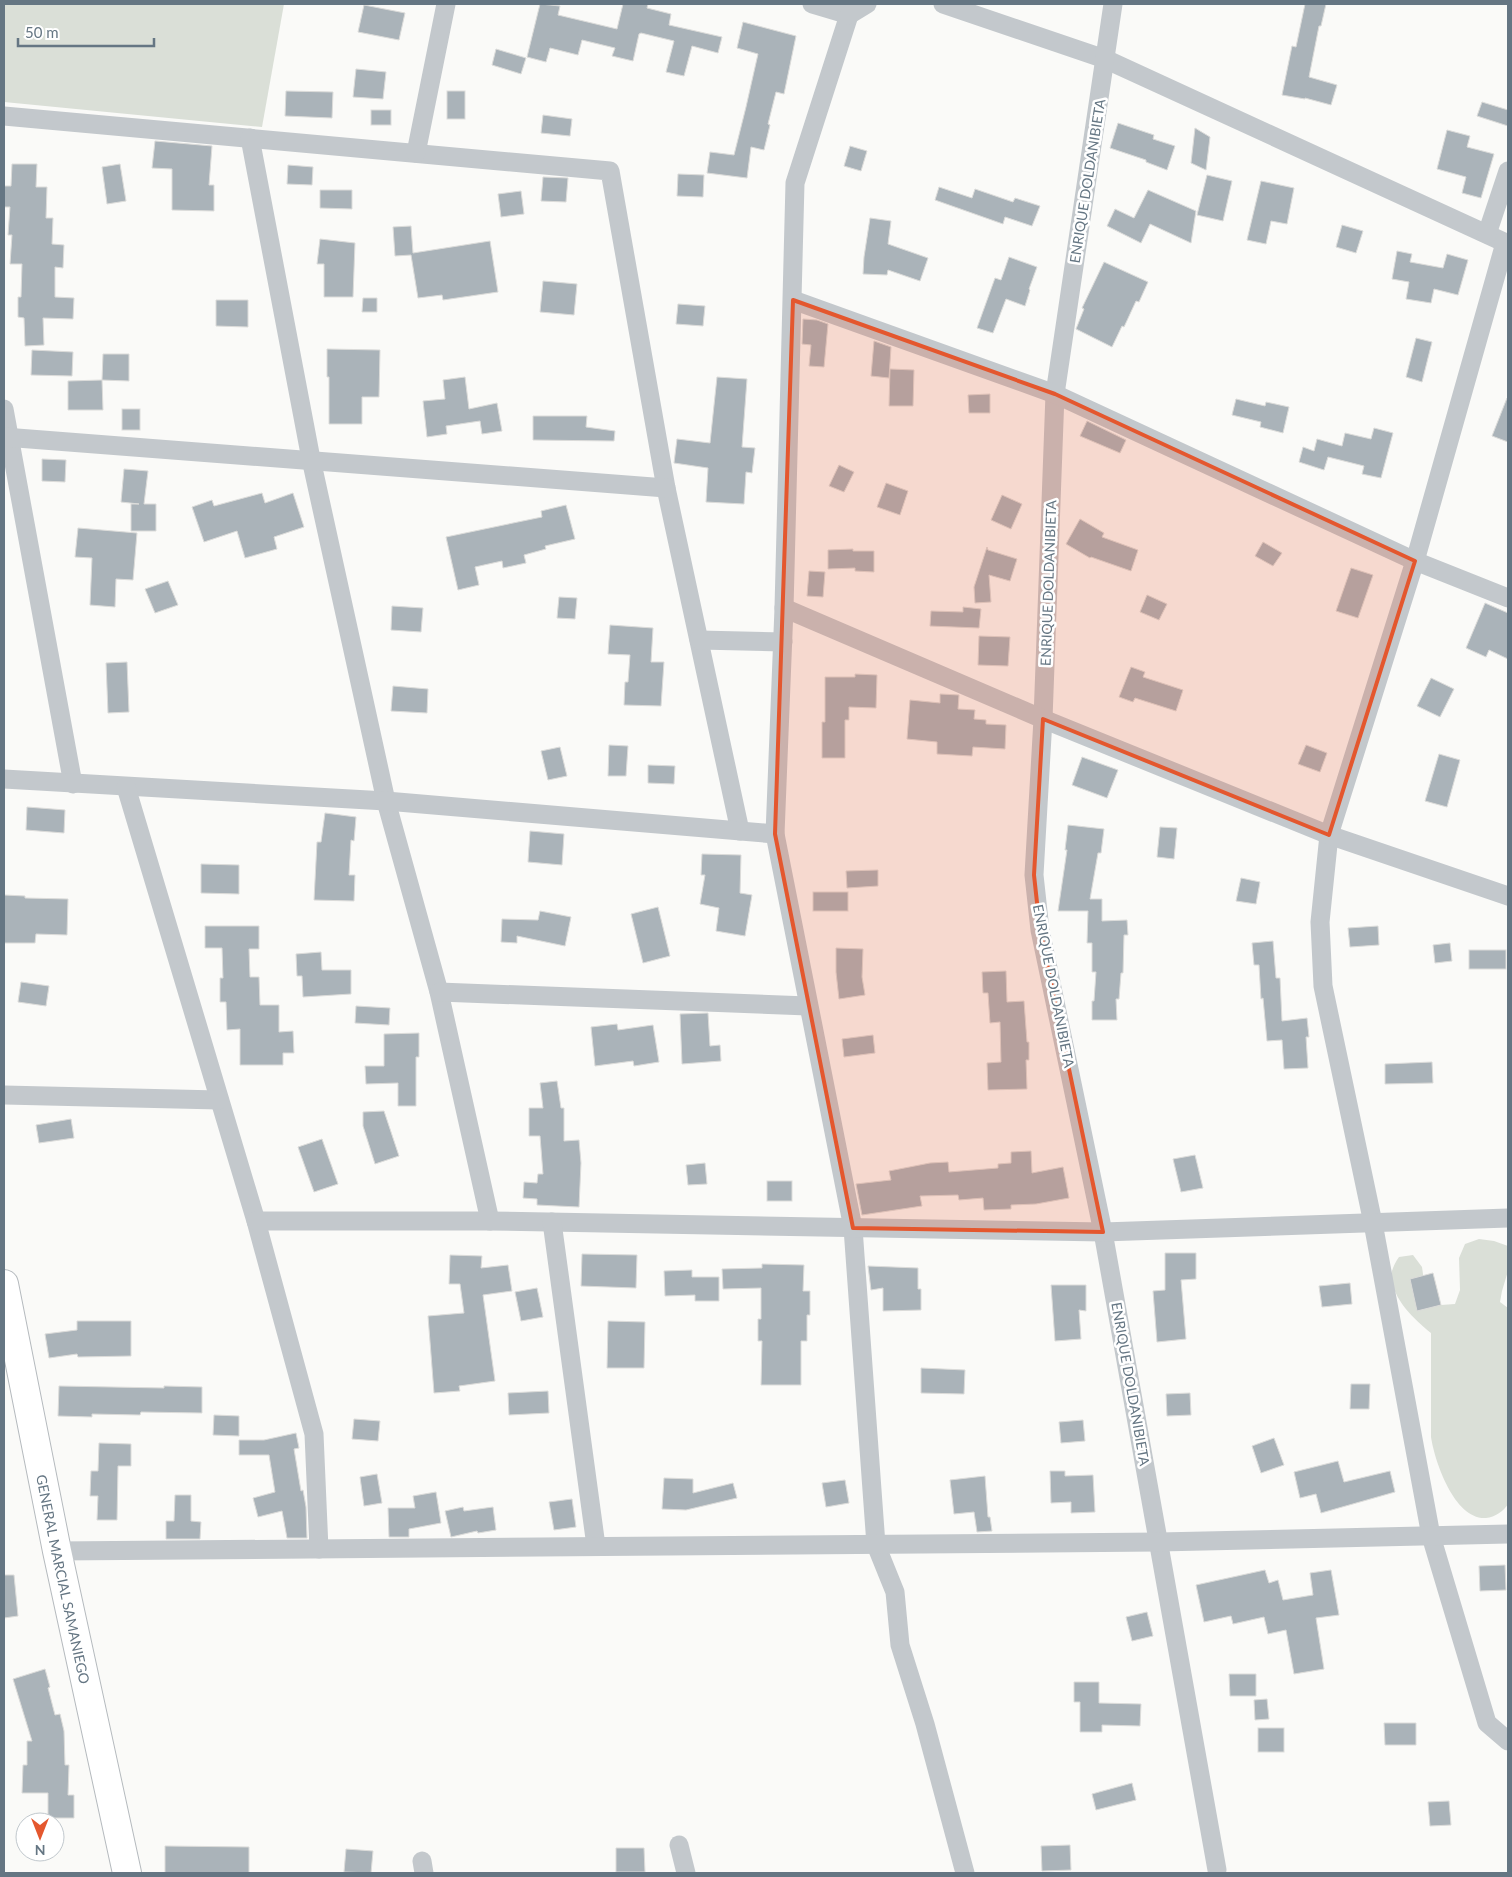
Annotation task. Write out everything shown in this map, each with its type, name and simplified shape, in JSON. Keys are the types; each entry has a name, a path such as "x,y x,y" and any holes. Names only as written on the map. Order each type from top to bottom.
{"main road":[{"name":"GENERAL MARCIAL SAMANIEGO","path":"4,1284 9,1337 127,1873"}],"street":[{"path":"416,153 446,4"},
{"path":"812,4 849,16"},
{"path":"867,4 849,16 796,183 784,608 775,834 853,1228 876,1545 895,1592 900,1645 926,1724 965,1873"},
{"path":"943,4 1105,59 1507,243 1415,561 1329,835 1320,922 1324,986 1373,1223 1431,1536 1487,1723 1508,1741"},
{"name":"ENRIQUE DOLDANIBIETA","path":"1113,4 1055,394 1043,719 1034,875 1040,930 1103,1232 1216,1870"},
{"path":"4,116 610,171 666,488 740,831"},
{"path":"250,138 311,460 386,801 439,992 490,1221"},
{"path":"1487,234 1508,171"},
{"path":"793,300 1055,394 1415,561 1508,598"},
{"path":"4,409 6,438 73,784"},
{"path":"6,438 666,488"},
{"path":"784,608 1043,719 1329,835 1508,896"},
{"path":"699,640 782,642"},
{"path":"4,780 386,801 775,834"},
{"path":"126,787 256,1221 314,1434 319,1549"},
{"path":"439,992 808,1006"},
{"path":"4,1095 219,1100"},
{"path":"256,1221 490,1221 1103,1232 1508,1218"},
{"path":"552,1222 596,1546"},
{"path":"57,1551 1159,1542 1508,1534"},
{"path":"679,1844 686,1873"}],"highlighted area":[{"path":"793,300 1055,394 1415,561 1329,835 1043,719 1034,875 1040,930 1103,1232 853,1228 775,834"}],"shaded area":[{"path":"4,4 284,4 262,127 4,102"},
{"path":"1479,1239 1494,1241 1508,1246 1508,1271 1500,1302 1508,1308 1508,1504 1499,1513 1486,1518 1475,1516 1465,1510 1448,1488 1442,1475 1431,1437 1431,1333 1404,1306 1394,1290 1392,1281 1392,1271 1399,1257 1413,1255 1422,1267 1424,1281 1441,1305 1455,1304 1460,1290 1459,1258 1465,1244"}],"building":[{"path":"540,4 560,6 558,15 617,29 623,4 648,4 647,8 671,14 669,25 722,37 718,53 692,46 684,76 666,72 674,41 641,33 639,34 633,61 612,56 615,48 582,40 578,55 550,48 546,62 527,57"},
{"path":"1305,4 1326,4 1321,26 1319,26 1309,77 1337,85 1331,105 1305,98 1282,95 1292,46 1296,47"},
{"path":"364,5 405,13 399,40 358,32"},
{"path":"743,22 796,36 784,94 776,92 764,150 751,147 747,178 707,173 710,152 734,155 746,107 758,54 737,48"},
{"path":"496,49 526,58 521,74 492,65"},
{"path":"356,69 386,72 383,99 353,97"},
{"path":"286,91 333,92 332,118 285,116"},
{"path":"447,91 465,91 465,119 447,119"},
{"path":"1482,102 1508,110 1508,126 1477,116"},
{"path":"371,110 391,110 391,125 371,125"},
{"path":"543,115 572,119 570,136 541,133"},
{"path":"1118,123 1154,135 1153,139 1175,146 1167,170 1146,162 1146,160 1110,148"},
{"path":"1195,128 1210,137 1206,170 1191,163"},
{"path":"1447,130 1470,136 1467,147 1494,154 1481,198 1462,193 1466,177 1437,169"},
{"path":"155,141 212,146 209,185 214,185 214,211 172,210 172,169 152,168"},
{"path":"850,146 867,151 861,171 844,166"},
{"path":"12,164 37,164 36,187 47,187 46,218 53,218 52,244 64,245 63,268 55,267 55,297 74,298 73,319 43,318 44,345 25,346 24,318 18,317 18,297 21,297 22,264 10,264 12,235 8,235 10,207 4,207 4,186 11,186"},
{"path":"120,164 126,201 107,204 102,167"},
{"path":"288,165 313,167 312,185 287,184"},
{"path":"678,174 704,175 703,197 677,196"},
{"path":"1207,175 1232,181 1223,221 1197,215"},
{"path":"543,177 568,178 566,202 541,201"},
{"path":"1261,181 1294,188 1287,224 1271,221 1266,244 1247,240"},
{"path":"939,187 972,198 975,189 1013,202 1015,198 1040,206 1032,226 1005,217 1003,224 935,200"},
{"path":"320,190 352,190 352,209 320,208"},
{"path":"1148,190 1196,211 1191,243 1150,224 1141,243 1107,226 1115,209 1134,218"},
{"path":"521,191 524,214 501,217 498,194"},
{"path":"870,218 891,221 888,244 928,258 920,281 888,270 887,275 863,274"},
{"path":"1342,225 1363,231 1356,253 1336,247"},
{"path":"411,226 413,253 490,241 498,292 443,300 442,295 418,298 411,255 395,256 393,227"},
{"path":"320,239 355,243 353,297 324,297 324,264 317,264"},
{"path":"1397,251 1412,254 1410,262 1443,268 1447,254 1468,260 1458,295 1434,289 1431,303 1406,299 1409,282 1392,279"},
{"path":"1009,257 1037,267 1025,306 1006,299 993,333 977,328 995,278 1001,280"},
{"path":"1104,262 1148,282 1139,302 1136,301 1112,347 1076,329 1084,309 1082,308"},
{"path":"543,281 577,284 574,315 540,312"},
{"path":"363,298 377,298 377,312 362,312"},
{"path":"216,300 248,300 248,327 216,326"},
{"path":"678,304 705,306 703,326 676,324"},
{"path":"803,319 817,320 828,324 824,367 809,366 811,345 802,344"},
{"path":"1416,338 1432,342 1422,382 1406,377"},
{"path":"874,341 891,347 889,378 871,376"},
{"path":"327,349 380,350 379,397 362,397 362,424 329,424"},
{"path":"32,350 73,352 72,376 31,375"},
{"path":"103,354 129,354 129,381 102,380"},
{"path":"890,369 914,370 913,406 889,406"},
{"path":"465,377 469,409 497,403 502,431 482,434 480,421 446,426 447,434 427,437 423,401 445,399 443,380"},
{"path":"717,377 747,379 742,447 755,448 752,473 746,472 744,504 706,502 708,468 674,463 677,439 710,443"},
{"path":"102,380 103,410 68,410 68,381"},
{"path":"990,394 990,413 969,413 968,395"},
{"path":"1508,398 1508,442 1492,436"},
{"path":"1236,399 1265,406 1266,402 1289,407 1283,433 1260,427 1261,422 1232,415"},
{"path":"122,409 140,409 140,430 122,430"},
{"path":"533,416 587,416 586,427 615,431 614,441 533,440"},
{"path":"1087,421 1126,440 1120,453 1080,436"},
{"path":"1374,428 1393,433 1381,478 1362,474 1364,466 1328,457 1324,470 1299,462 1303,447 1314,451 1317,439 1342,446 1345,433 1371,439"},
{"path":"42,459 66,460 65,482 42,481"},
{"path":"839,465 854,472 844,492 829,486"},
{"path":"124,469 148,471 144,504 156,504 156,531 131,531 131,504 139,504 121,502"},
{"path":"886,483 908,491 900,515 877,507"},
{"path":"262,493 265,503 293,493 304,527 274,537 277,549 245,558 237,531 204,542 192,507 212,500 214,506"},
{"path":"1002,495 1022,504 1011,529 991,520"},
{"path":"566,505 575,539 545,546 546,549 524,555 526,563 503,568 502,561 475,567 479,585 458,590 446,537 542,517 541,511"},
{"path":"1080,519 1104,533 1102,537 1138,550 1131,571 1090,558 1066,544"},
{"path":"78,528 137,533 133,580 116,579 115,607 90,605 92,558 75,557"},
{"path":"1263,542 1282,553 1273,566 1255,556"},
{"path":"987,547 988,550 1017,559 1010,581 989,575 991,602 975,603 974,587"},
{"path":"853,549 853,551 874,551 874,572 855,571 855,568 828,569 828,550"},
{"path":"1351,568 1373,575 1358,618 1336,611"},
{"path":"809,571 825,572 823,597 807,596"},
{"path":"168,581 178,605 155,613 145,589"},
{"path":"1147,595 1167,604 1159,620 1140,612"},
{"path":"559,597 577,598 575,619 557,618"},
{"path":"1485,603 1508,613 1508,659 1489,650 1486,657 1466,648"},
{"path":"392,606 423,608 421,632 391,630"},
{"path":"963,607 981,609 979,628 930,626 931,611 963,612"},
{"path":"610,625 653,628 651,662 664,662 661,706 624,705 625,682 628,682 630,655 608,654"},
{"path":"979,636 1010,637 1008,666 978,665"},
{"path":"127,662 129,712 108,713 106,663"},
{"path":"1131,667 1145,672 1143,677 1183,690 1176,711 1135,698 1133,702 1119,697"},
{"path":"855,674 877,675 876,708 849,707 849,720 845,720 845,758 822,758 822,722 825,722 825,677 855,677"},
{"path":"1431,678 1454,689 1440,717 1417,706"},
{"path":"393,686 428,689 427,713 391,711"},
{"path":"940,694 959,695 958,709 975,710 974,719 986,720 986,724 1006,725 1005,749 973,747 972,756 937,754 937,742 907,739 910,700 940,703"},
{"path":"609,745 628,746 626,776 608,776"},
{"path":"1306,745 1327,753 1320,772 1298,764"},
{"path":"560,747 567,776 548,780 541,751"},
{"path":"1439,754 1460,760 1447,807 1425,801"},
{"path":"1082,757 1118,770 1107,798 1072,785"},
{"path":"648,765 675,766 674,784 648,783"},
{"path":"27,807 65,810 64,833 26,830"},
{"path":"325,813 356,817 354,841 351,840 349,875 355,875 354,901 314,900 317,842 321,842"},
{"path":"1068,825 1104,829 1101,853 1098,853 1090,899 1102,899 1102,921 1127,920 1128,935 1124,935 1123,973 1121,973 1119,999 1116,999 1117,1020 1092,1020 1092,1001 1094,1001 1096,972 1092,972 1092,943 1087,943 1088,911 1058,911 1067,850 1065,850"},
{"path":"1160,827 1177,828 1174,859 1157,857"},
{"path":"530,831 564,834 562,865 528,862"},
{"path":"702,854 741,855 740,893 752,895 745,936 716,931 719,908 700,904 705,875 701,875"},
{"path":"201,864 239,865 239,894 201,893"},
{"path":"878,870 878,886 847,888 846,871"},
{"path":"1241,878 1260,882 1256,904 1236,901"},
{"path":"813,892 848,892 848,911 813,911"},
{"path":"4,895 25,896 25,898 68,899 67,935 36,934 35,943 4,943"},
{"path":"658,907 670,956 643,963 631,914"},
{"path":"540,911 571,917 565,946 517,936 517,943 501,942 502,919 538,920"},
{"path":"205,926 259,926 259,949 249,949 250,977 259,977 260,1005 279,1005 279,1032 293,1031 294,1053 283,1053 283,1065 240,1065 240,1029 227,1030 226,1002 220,1002 220,978 223,978 222,948 205,948"},
{"path":"1378,926 1379,945 1350,947 1348,928"},
{"path":"1273,941 1276,978 1280,978 1282,1021 1307,1018 1309,1037 1306,1037 1308,1068 1284,1069 1282,1040 1267,1041 1263,998 1261,999 1259,965 1254,965 1252,943"},
{"path":"1450,943 1452,961 1435,963 1433,945"},
{"path":"836,948 863,949 862,977 865,995 839,999"},
{"path":"1469,950 1506,950 1506,969 1469,969"},
{"path":"321,952 322,970 351,970 351,994 303,997 302,976 297,976 296,954"},
{"path":"1006,971 1007,1002 1024,1001 1027,1042 1029,1042 1029,1060 1026,1060 1027,1089 988,1090 987,1063 1001,1062 1000,1022 990,1023 988,993 983,993 982,972"},
{"path":"21,982 49,986 46,1006 18,1002"},
{"path":"356,1006 390,1008 389,1025 355,1023"},
{"path":"708,1013 710,1046 720,1045 721,1061 682,1064 680,1014"},
{"path":"617,1024 618,1030 653,1025 659,1062 634,1066 633,1061 595,1066 591,1027"},
{"path":"419,1033 419,1057 416,1057 416,1106 398,1106 398,1083 366,1084 365,1066 384,1066 384,1034"},
{"path":"873,1035 875,1053 844,1057 842,1039"},
{"path":"1432,1062 1433,1083 1385,1084 1385,1064"},
{"path":"557,1081 561,1108 564,1108 564,1141 579,1140 581,1163 579,1207 537,1205 537,1199 523,1198 524,1182 537,1183 538,1174 543,1174 540,1136 529,1136 529,1108 543,1108 540,1083"},
{"path":"384,1111 399,1156 375,1164 363,1126 363,1112"},
{"path":"71,1119 74,1138 39,1143 36,1125"},
{"path":"322,1139 338,1184 314,1192 298,1147"},
{"path":"1031,1151 1032,1173 1063,1167 1069,1198 1036,1204 1011,1205 1011,1209 984,1210 983,1198 959,1200 958,1195 920,1196 922,1206 862,1215 856,1184 891,1180 889,1171 930,1163 948,1162 949,1172 998,1168 998,1164 1011,1163 1011,1152"},
{"path":"1195,1155 1203,1188 1181,1192 1173,1159"},
{"path":"705,1163 707,1184 688,1185 686,1165"},
{"path":"767,1181 792,1181 792,1201 767,1201"},
{"path":"1165,1253 1196,1253 1196,1279 1181,1280 1186,1339 1157,1342 1153,1291 1165,1290"},
{"path":"582,1254 637,1255 636,1288 581,1286"},
{"path":"450,1255 482,1256 481,1268 508,1265 512,1291 483,1295 495,1381 459,1386 460,1391 434,1393 428,1316 464,1313 460,1284 449,1284"},
{"path":"762,1264 804,1265 803,1291 810,1291 810,1315 807,1315 807,1341 801,1341 801,1385 761,1385 762,1341 758,1341 758,1319 761,1319 761,1288 723,1289 722,1269 762,1268"},
{"path":"868,1266 918,1268 921,1310 883,1311 883,1288 871,1290"},
{"path":"692,1270 692,1277 719,1277 719,1301 695,1301 695,1295 665,1296 664,1271"},
{"path":"1433,1273 1441,1305 1417,1311 1410,1279"},
{"path":"1350,1283 1352,1304 1322,1307 1319,1286"},
{"path":"1051,1285 1086,1285 1086,1311 1079,1310 1081,1339 1055,1341"},
{"path":"537,1288 543,1317 521,1321 515,1292"},
{"path":"77,1321 131,1321 131,1356 78,1357 77,1354 49,1358 45,1334 77,1330"},
{"path":"608,1321 645,1322 644,1368 607,1368"},
{"path":"921,1368 965,1370 964,1394 921,1393"},
{"path":"1351,1384 1370,1384 1369,1409 1350,1409"},
{"path":"59,1386 202,1387 202,1413 141,1412 140,1415 92,1414 92,1417 58,1416"},
{"path":"548,1391 549,1413 509,1415 508,1393"},
{"path":"1190,1393 1191,1415 1167,1416 1166,1394"},
{"path":"214,1415 239,1416 239,1436 213,1435"},
{"path":"354,1419 380,1421 378,1441 352,1439"},
{"path":"1083,1420 1085,1441 1061,1443 1059,1422"},
{"path":"296,1433 299,1448 294,1449 301,1491 303,1490 306,1507 307,1538 287,1538 282,1511 258,1517 253,1498 275,1492 269,1455 239,1455 239,1440 264,1440"},
{"path":"1274,1438 1284,1465 1261,1473 1252,1446"},
{"path":"99,1443 131,1444 131,1466 118,1466 117,1520 97,1520 98,1496 90,1496 91,1471 98,1471"},
{"path":"1338,1461 1344,1482 1390,1471 1395,1492 1321,1513 1316,1494 1300,1498 1294,1472"},
{"path":"1050,1471 1065,1471 1065,1476 1093,1475 1095,1512 1071,1513 1071,1502 1051,1503"},
{"path":"377,1474 382,1503 364,1506 360,1477"},
{"path":"985,1476 988,1517 990,1517 992,1531 977,1532 974,1512 954,1514 950,1480"},
{"path":"664,1478 693,1479 693,1493 733,1483 737,1498 686,1510 662,1509"},
{"path":"845,1480 849,1503 826,1507 822,1483"},
{"path":"436,1492 441,1523 409,1529 409,1537 389,1537 388,1508 415,1508 413,1496"},
{"path":"175,1495 191,1495 191,1521 201,1522 200,1539 166,1539 166,1521 174,1521"},
{"path":"572,1499 576,1527 554,1530 549,1502"},
{"path":"463,1507 464,1511 493,1507 496,1530 478,1533 477,1531 451,1537 445,1511"},
{"path":"1505,1565 1506,1590 1480,1591 1479,1566"},
{"path":"1265,1570 1269,1583 1278,1580 1283,1600 1313,1595 1310,1573 1331,1570 1339,1615 1316,1618 1324,1669 1294,1674 1286,1630 1268,1634 1264,1617 1233,1624 1231,1616 1204,1622 1196,1585"},
{"path":"4,1575 14,1575 18,1616 4,1618"},
{"path":"1147,1612 1153,1636 1132,1641 1126,1617"},
{"path":"45,1669 55,1715 60,1714 64,1731 65,1765 69,1765 68,1795 74,1795 74,1818 65,1818 65,1812 48,1812 48,1793 22,1793 23,1765 27,1765 27,1741 32,1741 13,1679"},
{"path":"1229,1674 1256,1674 1256,1696 1230,1696"},
{"path":"1074,1682 1099,1682 1099,1703 1141,1704 1140,1726 1102,1725 1102,1732 1080,1732 1080,1702 1074,1702"},
{"path":"1267,1699 1269,1719 1255,1720 1254,1700"},
{"path":"1384,1723 1416,1723 1416,1745 1385,1745"},
{"path":"1258,1728 1284,1728 1284,1752 1258,1752"},
{"path":"1132,1783 1136,1800 1096,1810 1092,1794"},
{"path":"1449,1801 1451,1825 1430,1826 1428,1802"},
{"path":"1070,1845 1071,1870 1042,1871 1041,1846"},
{"path":"165,1846 249,1847 249,1873 165,1873"},
{"path":"616,1848 644,1848 645,1872 616,1872"},
{"path":"346,1849 373,1851 371,1873 344,1872"}]}
